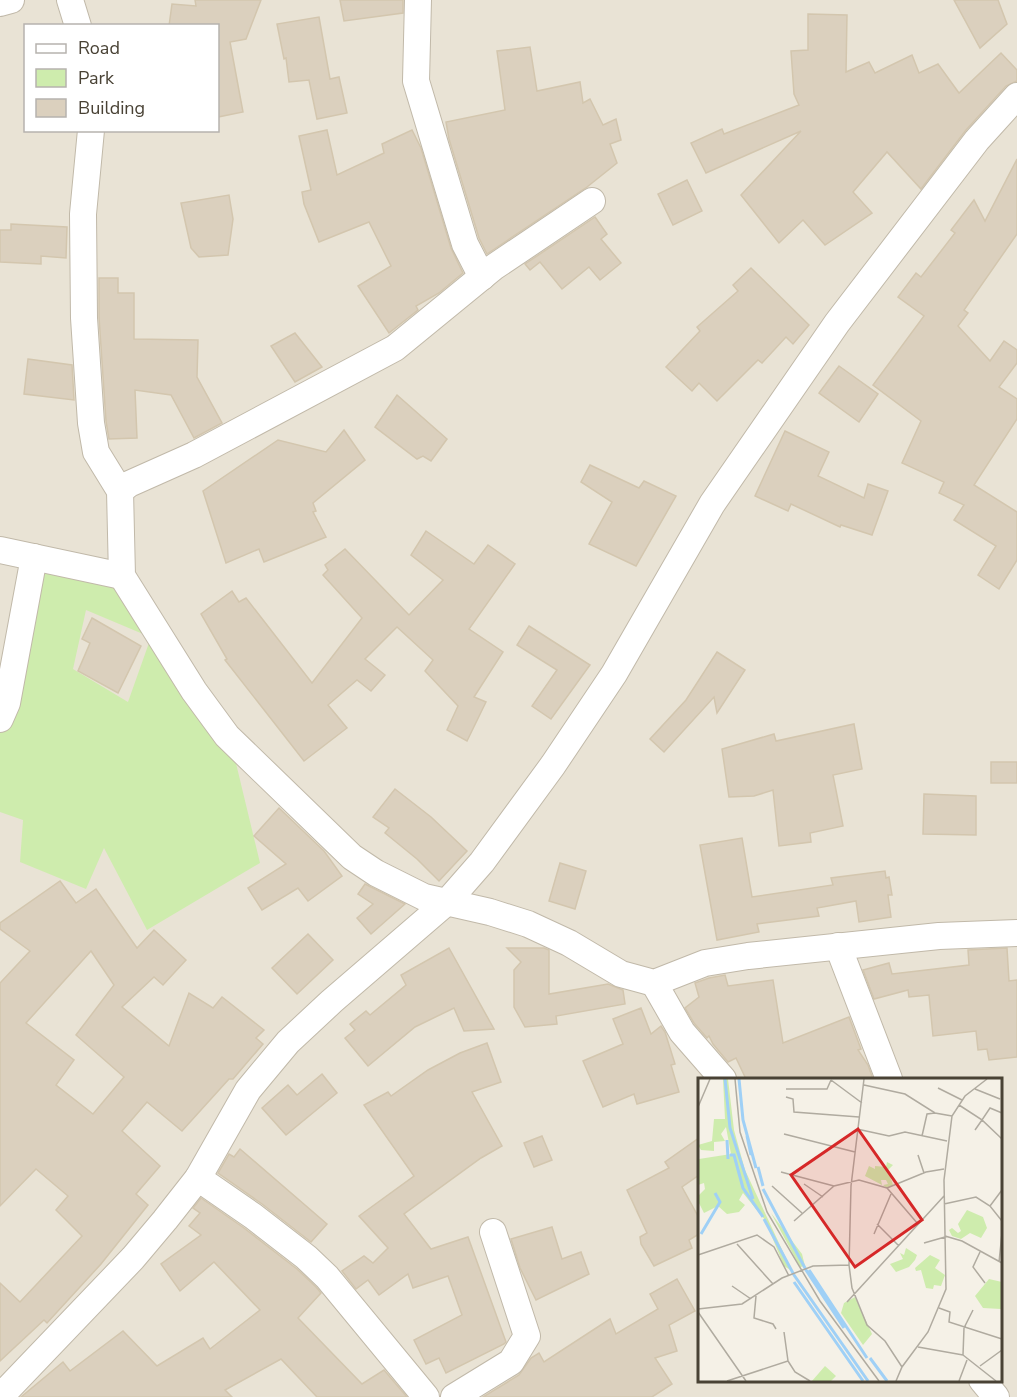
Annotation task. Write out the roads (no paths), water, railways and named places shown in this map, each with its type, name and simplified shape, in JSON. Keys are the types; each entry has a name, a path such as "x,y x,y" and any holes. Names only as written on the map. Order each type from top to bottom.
{"street":[{"path":"0,3 12,0"},
{"path":"70,0 77,24"},
{"path":"418,0 417,81 465,244 482,277"},
{"path":"2,1392 133,1258 198,1178 248,1090 288,1042 447,902 482,862 602,693 712,504 837,323 977,140 1017,96"},
{"path":"91,132 83,214 84,318 91,423 96,452 120,491 122,576 194,691 227,736 352,856 376,873 424,897 490,912 528,924 569,943 621,974 654,984 705,963 748,956 939,936 1017,933"},
{"path":"120,491 129,484 194,454 395,348 482,277 592,201"},
{"path":"0,550 122,576"},
{"path":"0,719 7,703 34,557"},
{"path":"838,946 889,1078"},
{"path":"654,984 682,1032 722,1078"},
{"path":"198,1178 253,1216 306,1257 327,1277 426,1397"},
{"path":"454,1397 511,1362 527,1336 493,1232"},
{"path":"984,1382 996,1397"}]}
